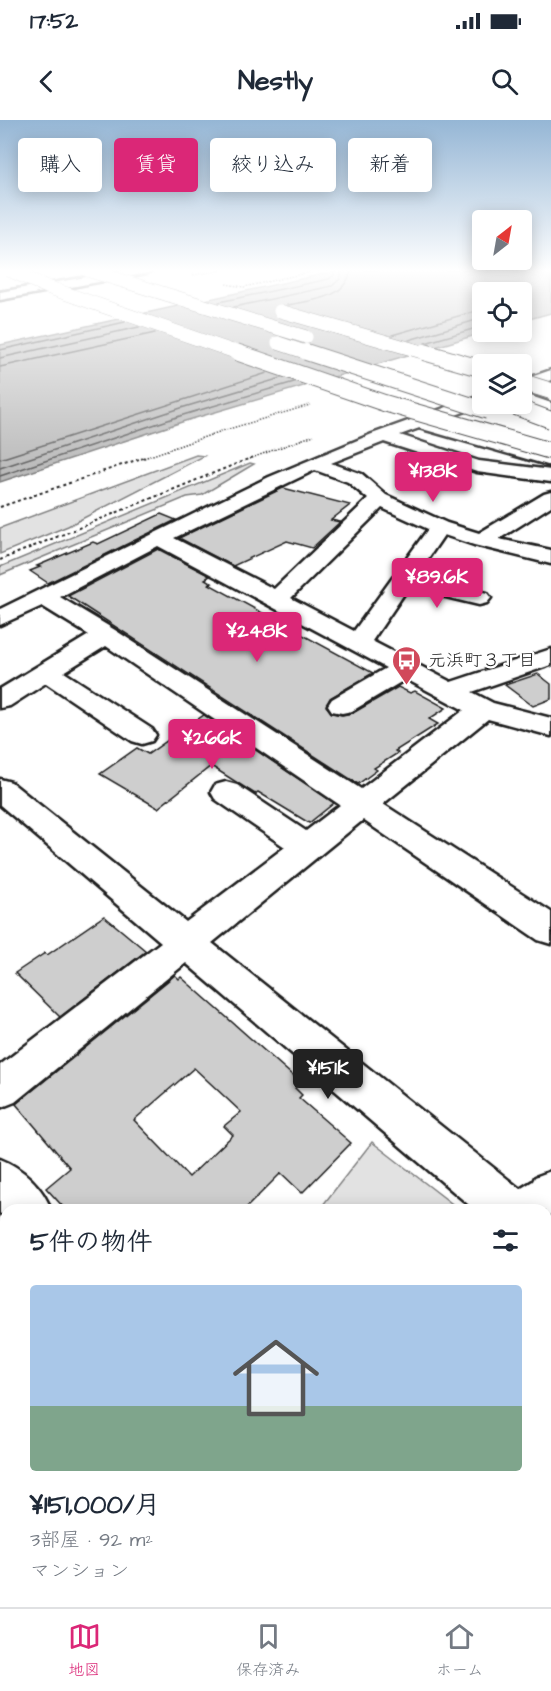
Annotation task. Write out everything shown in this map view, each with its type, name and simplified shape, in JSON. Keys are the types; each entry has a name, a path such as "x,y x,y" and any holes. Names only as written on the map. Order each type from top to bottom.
{"main road":[{"path":"199,339 384,403 551,451"},
{"path":"242,339 551,441"},
{"path":"256,339 551,432"},
{"path":"311,339 320,342"},
{"path":"357,339 472,380"},
{"path":"532,380 551,375"},
{"path":"532,385 551,390"},
{"path":"0,618 159,538 315,464 418,422 472,388"},
{"path":"532,402 551,409"},
{"path":"532,413 551,420"},
{"path":"449,430 490,414"},
{"path":"418,422 551,461"},
{"path":"384,436 477,466 551,476"},
{"path":"315,464 355,478 379,499 440,527 481,541 551,557"},
{"path":"481,541 551,498"},
{"path":"276,600 379,499"},
{"path":"357,643 440,527"},
{"path":"159,538 483,708 551,728"},
{"path":"404,580 479,598"},
{"path":"43,597 106,635 551,930"},
{"path":"0,700 106,635"},
{"path":"450,692 551,657"},
{"path":"342,705 405,668"},
{"path":"44,673 56,678 142,735"},
{"path":"0,1089 358,804 483,708"},
{"path":"0,789 503,1204"},
{"path":"226,792 306,846"},
{"path":"0,1181 22,1204"},
{"path":"537,1204 549,1197 551,1193"}],"path":[{"path":"0,507 222,431 313,404"},
{"path":"0,560 243,461 320,434"}],"shaded area":[{"path":"196,455 204,456 68,526 0,554 0,528"},
{"path":"250,463 254,464 202,495 187,497 0,575 0,567"},
{"path":"372,1142 452,1204 324,1204"}],"water":[{"path":"25,339 461,339 185,421 0,482 0,345"}],"building":[{"path":"283,488 350,505 331,520 340,522 312,548 287,541 233,566 179,538"},
{"path":"161,514 176,520 48,583 30,571 93,542 98,544"},
{"path":"158,549 210,576 205,579 212,583 209,584 373,673 330,698 326,706 332,713 342,715 353,713 398,687 410,693 415,691 446,708 429,719 438,724 395,751 398,753 374,768 377,770 358,784 68,596"},
{"path":"538,674 551,684 551,699 533,706 505,685"},
{"path":"204,715 334,803 309,823 258,792 255,794 211,766 158,808 100,774 137,748 148,754"},
{"path":"104,916 146,951 60,1017 15,973 45,953 47,955"},
{"path":"175,975 179,979 181,977 301,1083 295,1088 302,1095 299,1098 351,1143 302,1193 281,1173 250,1204 61,1204 46,1188 70,1168 16,1104","holes":["194,1068 241,1112 224,1126 233,1135 189,1177 134,1120"]}],"place":[{"name":"元浜町３丁目","path":"407,686"}]}
